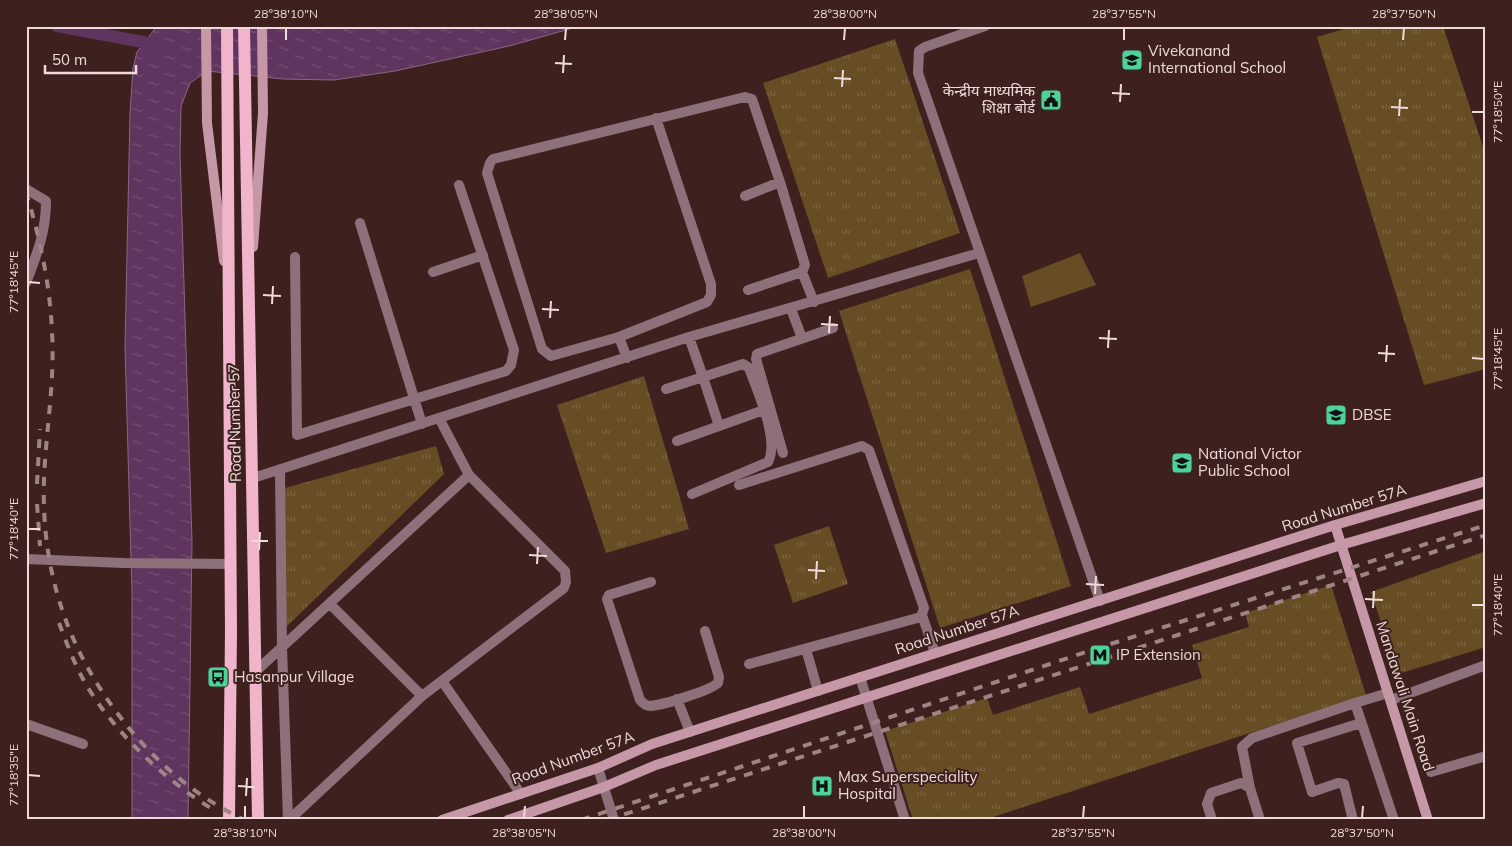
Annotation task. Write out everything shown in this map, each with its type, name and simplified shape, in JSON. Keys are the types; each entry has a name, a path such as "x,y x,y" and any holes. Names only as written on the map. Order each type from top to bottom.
{"main road":[{"name":"Road Number 57","path":"227,26 230,564 229,820"},
{"name":"Road Number 57","path":"244,26 258,820"}],"street":[{"path":"206,26 207,123 229,302"},
{"path":"249,301 263,114 262,26"},
{"path":"985,26 925,47 919,52 917,60 918,73 1100,600"},
{"path":"656,118 711,284 710,295 706,302 619,337 551,356 544,352 487,173 493,159 656,118 745,97 752,99 780,182 805,262 802,272 814,302"},
{"path":"745,196 780,182"},
{"path":"295,257 297,435 506,371 511,365 514,350 459,185"},
{"path":"26,189 46,201 45,232 26,282"},
{"path":"360,222 422,424"},
{"path":"253,478 689,337 791,309 979,252"},
{"path":"433,272 483,255"},
{"path":"748,290 802,272"},
{"path":"791,309 802,338"},
{"path":"783,453 756,356 758,353 833,328"},
{"path":"619,337 627,358"},
{"path":"689,337 719,426"},
{"path":"666,388 746,365 749,368 764,410 772,448 768,462 692,494"},
{"path":"677,441 764,410"},
{"path":"288,820 422,696 564,588 566,582 565,571 469,475 439,418"},
{"path":"739,485 862,446 866,447 869,450 923,603 922,615 935,653"},
{"path":"280,470 282,648 288,820"},
{"path":"256,672 469,475"},
{"name":"Road Number 57A","path":"442,820 598,768 652,744 1335,525 1486,481"},
{"path":"508,820 604,788 656,765 1341,545 1486,503"},
{"name":"Mandawali Main Road","path":"1335,525 1428,820"},
{"path":"26,559 124,563 230,564"},
{"path":"651,582 609,595 607,604 640,700 649,706 677,699 718,682 719,677 705,631"},
{"path":"331,604 422,696"},
{"path":"749,664 922,615"},
{"path":"806,649 818,691"},
{"path":"1260,820 1250,788 1242,747 1252,738 1355,703 1390,696 1486,665"},
{"path":"860,677 905,820"},
{"path":"442,680 521,794"},
{"path":"677,699 690,732"},
{"path":"1355,703 1394,820"},
{"path":"1353,820 1344,784 1338,783 1312,792 1297,743 1361,723"},
{"path":"26,724 83,744"},
{"path":"1432,772 1486,756"},
{"path":"598,768 614,820"},
{"path":"1212,820 1207,804 1211,793 1241,783 1250,788"}],"green space":[{"path":"1354,26 1443,26 1486,156 1486,369 1424,385 1317,37"},
{"path":"895,39 960,233 828,278 763,83"},
{"path":"1080,253 1096,285 1031,307 1022,276"},
{"path":"970,269 1071,586 940,628 839,311"},
{"path":"644,376 689,529 606,553 557,405"},
{"path":"436,446 444,474 281,632 285,488"},
{"path":"829,526 848,584 793,603 774,545"},
{"path":"1486,551 1486,647 1398,674 1371,592"},
{"path":"1331,585 1366,695 984,820 913,820 885,731 987,698 993,715 1080,687 1089,714 1202,678 1192,645 1249,627 1245,613"}],"water":[{"path":"157,26 580,26 509,46 395,71 334,80 283,79 207,71 190,83 181,106 180,155 192,542 188,820 132,820 132,593 125,347 130,114 133,68 137,52"}],"waterway":[{"path":"57,26 159,45"}],"railway":[{"path":"26,192 44,261 51,314 53,350 45,461 44,512 47,544 61,606 85,663 102,691 134,734 162,763 193,789 210,801 245,820"},
{"path":"37,484 40,429"},
{"path":"37,504 40,546"},
{"path":"581,820 1101,647 1486,525"},
{"path":"607,820 1486,535"},
{"path":"59,623 87,686 112,721 127,739 161,771 196,799 214,810"}],"place":[{"name":"Vivekanand International School","path":"1132,60"},
{"name":"केन्द्रीय माध्यमिक शिक्षा बोर्ड","path":"1051,100"},
{"name":"DBSE","path":"1336,415"},
{"name":"National Victor Public School","path":"1182,463"},
{"name":"IP Extension","path":"1100,655"},
{"name":"Hasanpur Village","path":"218,677"},
{"name":"Max Superspeciality Hospital","path":"822,786"}]}
